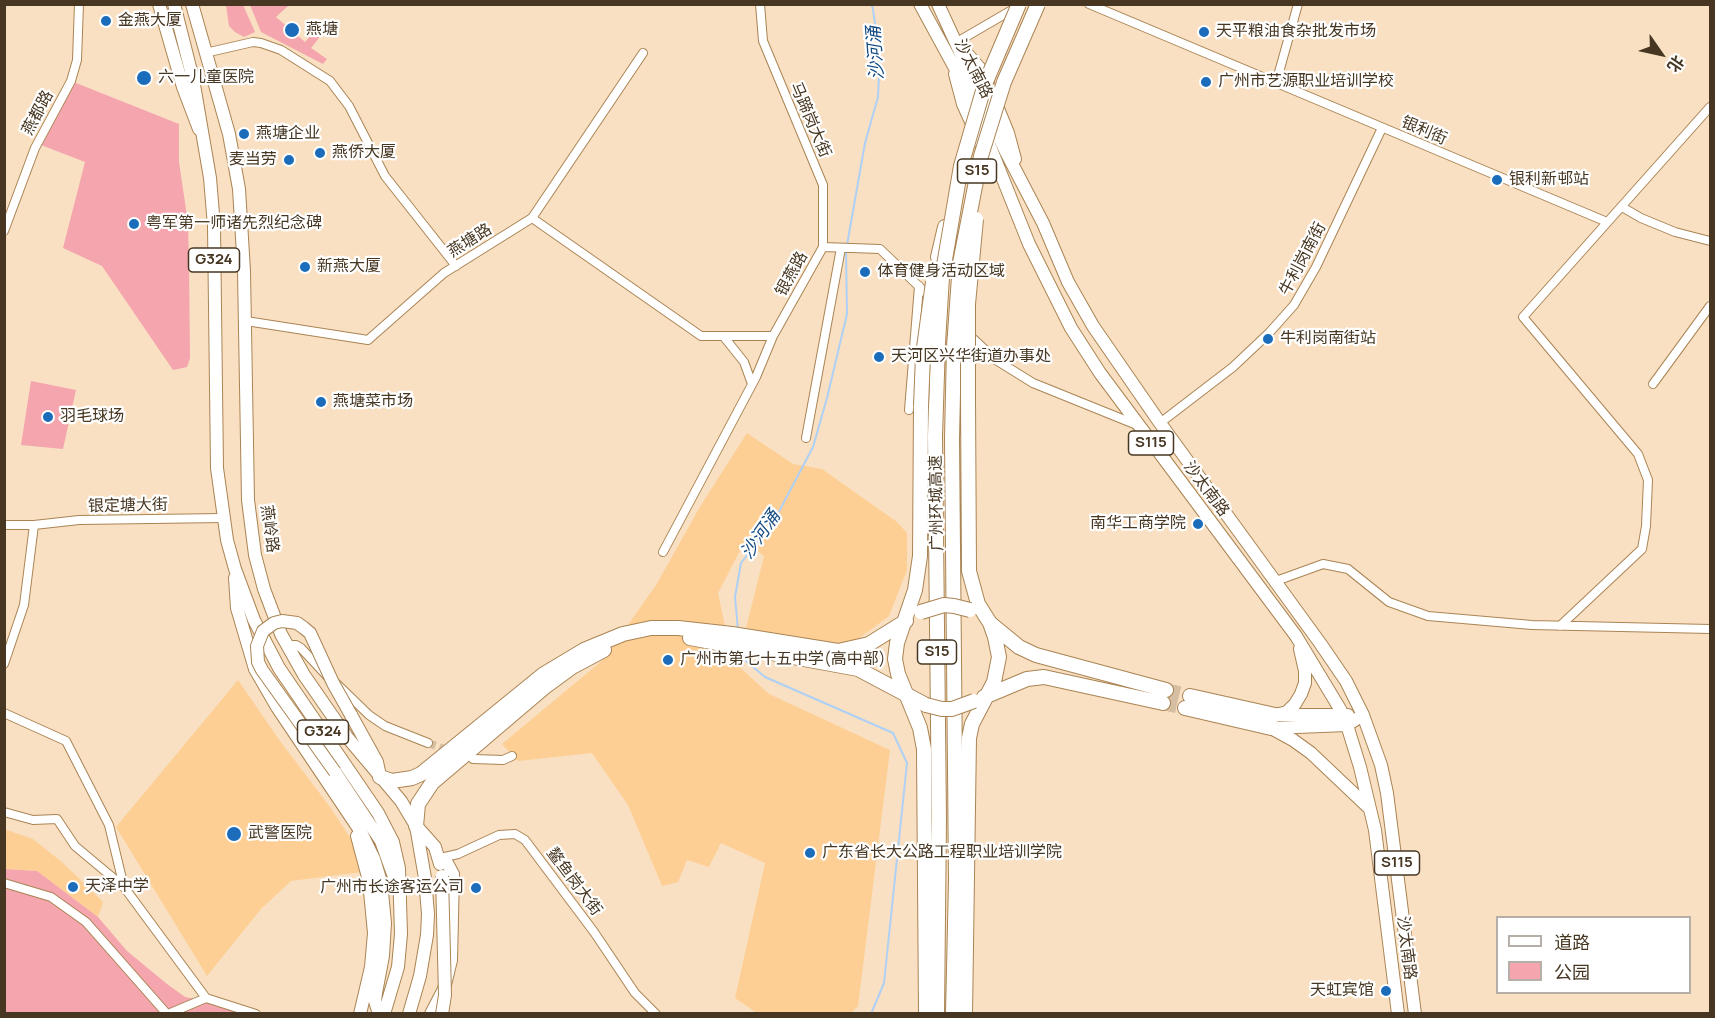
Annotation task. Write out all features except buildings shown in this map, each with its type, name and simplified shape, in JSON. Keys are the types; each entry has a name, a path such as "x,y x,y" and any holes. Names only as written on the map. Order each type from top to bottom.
{"highway":[{"name":"广州环城高速","path":"937,1014 939,961 935,436 940,298 946,249 967,143 996,56 1020,4"},
{"name":"广州环城高速","path":"953,1014 956,961 952,439 956,304 963,242 979,165 1011,63 1038,4"},
{"path":"992,119 981,170 968,304 969,563 970,582 976,609 995,637"},
{"path":"926,1014 925,760 922,735 898,674 895,654 915,590 920,556 923,355 938,256 967,143"},
{"path":"869,644 888,630 915,590"},
{"path":"416,826 418,804 432,783 544,674 584,650 614,637 651,628 678,628 838,651 869,644 902,628 921,612 949,605 976,609 1019,647"},
{"path":"976,609 1019,647 1044,658 1164,697 1044,677 1027,679 988,695 977,706"},
{"path":"988,695 997,671 999,657 990,623"},
{"path":"380,777 392,781 422,774 508,710 580,663 611,647 645,638 669,636 696,639 837,664 871,674 926,705 942,709 977,706 1010,686"},
{"path":"965,1014 970,730 977,706 997,671"},
{"path":"871,674 902,699 917,723"},
{"path":"898,674 909,693 926,705"},
{"path":"1187,702 1273,721"}],"main road":[{"name":"G324","path":"159,4 186,96 201,133 210,178 213,215 217,468 223,518 235,569 254,620 279,668 387,828 393,842 398,862 401,934 400,952 393,985 384,1014"},
{"path":"174,4 193,79 201,133"},
{"name":"燕岭路","path":"192,4 236,166 243,232 249,514 255,555 264,590 287,645 318,697 360,756 401,801 416,826 426,886 428,914 420,976 409,1014"},
{"name":"沙太南路","path":"920,4 953,64 963,104 992,169 1007,190 1029,244 1061,311 1095,366 1296,636 1323,679 1345,721 1375,830 1398,1014"},
{"name":"沙太南路","path":"938,4 957,42 983,72 1013,146 1018,175 1079,302 1160,423 1346,681 1363,715 1381,765 1387,793 1415,1014"},
{"path":"235,569 237,608 255,669 277,707 368,844 374,859 381,882 385,923 383,956 375,1001 379,1014"},
{"path":"380,777 377,762 329,675 310,633 297,623 282,621 274,623 263,631 257,646 258,662 262,670 381,841 399,897"},
{"path":"1273,721 1295,704 1305,683 1305,671 1296,636"},
{"path":"1323,679 1337,670"},
{"path":"1273,721 1345,721 1363,715"},
{"path":"1273,721 1311,753 1370,809"},
{"path":"350,816 364,859 374,919 374,950 360,1014"},
{"path":"416,826 435,847 442,876 445,995 442,1014"},
{"path":"431,1014 444,989 451,960 453,874 447,863 439,858"}],"street":[{"name":"燕都路","path":"4,231 35,148 70,81 77,60 79,4"},
{"name":"马蹄岗大街","path":"760,4 763,41 823,185 823,247"},
{"path":"957,42 1020,4"},
{"name":"银利街","path":"1089,4 1607,222"},
{"path":"1276,83 1298,4"},
{"path":"205,53 253,42 261,43 280,50 330,81 349,106 386,176 456,266"},
{"name":"燕塘路","path":"246,321 368,340 444,273 532,218 643,53"},
{"path":"1560,626 1642,549 1646,526 1648,480 1638,454 1523,317 1710,107"},
{"name":"牛利岗南街","path":"1160,423 1233,367 1269,333 1294,305 1316,267 1382,128"},
{"path":"1622,207 1641,218 1675,232 1710,241"},
{"path":"532,218 701,336 773,336"},
{"name":"银燕路","path":"663,552 752,384 773,336 823,247 880,249 988,353 1013,372 1033,383 1139,426"},
{"path":"806,438 841,248"},
{"path":"909,410 919,286"},
{"path":"1653,384 1710,306"},
{"path":"724,337 744,362 752,384"},
{"name":"银定塘大街","path":"4,525 34,525 79,520 223,518"},
{"path":"4,664 24,605 34,525"},
{"path":"1276,581 1323,564 1348,568 1389,602 1428,616 1560,626 1710,629"},
{"path":"287,645 296,645 301,648 322,673 340,686 369,715 385,726 428,742"},
{"path":"4,713 66,741 109,825 124,887"},
{"path":"473,759 503,760 512,756"},
{"path":"4,812 33,820 57,819 75,846 124,887 206,998 256,1014"},
{"name":"鳌鱼岗大街","path":"439,858 458,854 499,835 515,834 525,840 594,932 636,993 656,1014"},
{"path":"4,883 51,897 86,922 167,1014 206,998"}],"shaded area":[{"name":"广州市第七十五中学(高中部)","path":"747,433 793,464 822,469 897,522 907,533 907,570 889,616 850,645 789,638 746,628 764,556 745,541 718,593 732,660 769,694 890,750 858,1006 851,1013 757,1013 735,998 765,863 721,843 709,867 687,860 678,882 662,886 628,805 592,753 518,761 502,744 604,659 656,585 701,505"},
{"name":"武警医院","path":"238,680 353,842 362,872 291,881 261,909 207,976 116,827"},
{"name":"天泽中学","path":"4,829 33,839 63,863 103,902 98,917 37,871 5,869"}],"green space":[{"path":"226,5 243,5 255,32 244,37 235,32 229,26"},
{"path":"250,5 289,5 276,17 305,42 321,23 327,28 311,48 327,59 323,64 261,32"},
{"path":"71,81 179,124 179,162 188,223 190,358 187,367 173,370 102,266 63,248 85,162 41,145"},
{"name":"羽毛球场","path":"31,381 76,390 63,449 21,445"},
{"path":"4,869 37,871 98,917 127,951 185,997 217,1003 242,1013 5,1013"}],"waterway":[{"name":"沙河涌","path":"847,245 865,143 878,97 880,54 872,4"},
{"name":"沙河涌","path":"738,630 735,597 741,563 775,519 813,447 827,398 847,314 846,251"},
{"name":"沙河涌","path":"739,651 740,656 765,677 893,733 907,763 884,983 871,1014"}],"tunnel":[{"path":"1166,690 1190,696"},
{"path":"1163,703 1185,708"},
{"path":"428,743 452,752"}],"place":[{"name":"金燕大厦","path":"106,21"},
{"name":"燕塘","path":"292,30"},
{"name":"天平粮油食杂批发市场","path":"1204,32"},
{"name":"六一儿童医院","path":"144,78"},
{"name":"广州市艺源职业培训学校","path":"1206,82"},
{"name":"燕塘企业","path":"244,134"},
{"name":"燕侨大厦","path":"320,153"},
{"name":"麦当劳","path":"289,160"},
{"name":"银利新邨站","path":"1497,180"},
{"name":"粤军第一师诸先烈纪念碑","path":"134,224"},
{"name":"新燕大厦","path":"305,267"},
{"name":"体育健身活动区域","path":"865,272"},
{"name":"牛利岗南街站","path":"1268,339"},
{"name":"天河区兴华街道办事处","path":"879,357"},
{"name":"燕塘菜市场","path":"321,402"},
{"name":"羽毛球场","path":"48,417"},
{"name":"南华工商学院","path":"1198,524"},
{"name":"广州市第七十五中学(高中部)","path":"668,660"},
{"name":"武警医院","path":"234,834"},
{"name":"广东省长大公路工程职业培训学院","path":"810,853"},
{"name":"天泽中学","path":"73,887"},
{"name":"广州市长途客运公司","path":"476,888"},
{"name":"天虹宾馆","path":"1386,991"}]}
